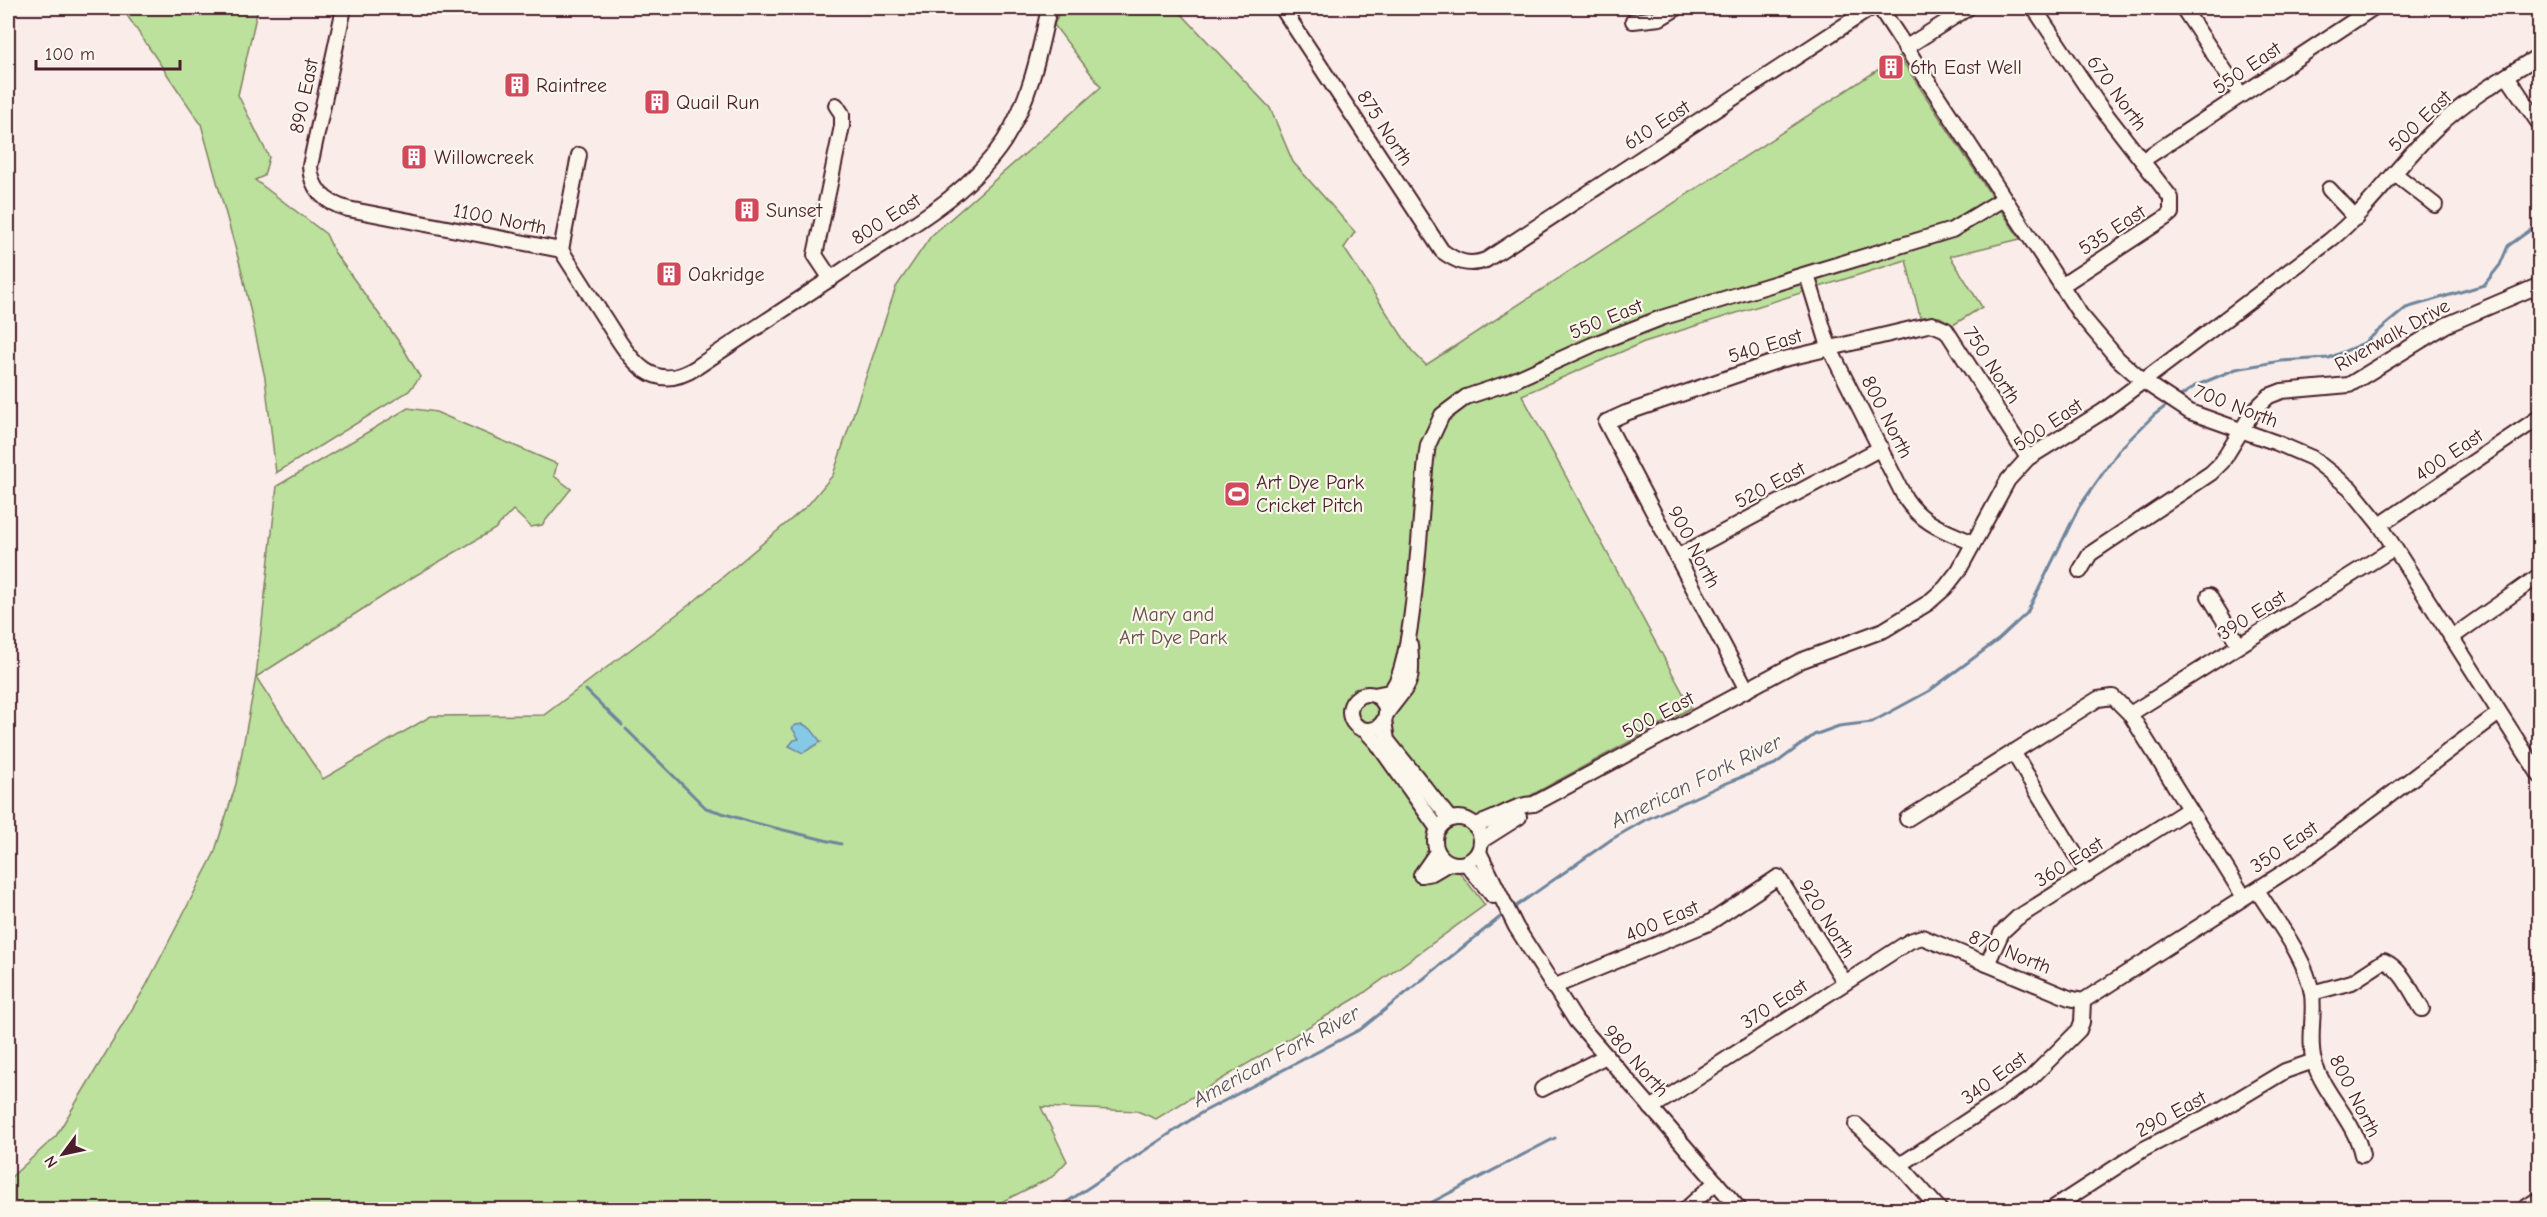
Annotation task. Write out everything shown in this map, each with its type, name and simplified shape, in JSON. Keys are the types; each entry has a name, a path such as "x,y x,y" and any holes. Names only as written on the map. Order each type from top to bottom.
{"street":[{"name":"890 East","path":"318,192 311,177 310,166 344,8"},
{"name":"800 East","path":"653,375 669,378 693,370 943,204 975,176 1010,130 1029,90 1049,8"},
{"name":"875 North","path":"1282,8 1442,250 1461,262"},
{"path":"1633,21 1660,18 1677,8"},
{"name":"610 East","path":"1461,262 1471,264 1486,260 1871,8"},
{"name":"700 North","path":"1880,8 2003,199 2061,286 2105,346 2143,381 2199,416 2277,442 2325,467 2350,488 2380,525 2540,776"},
{"path":"1905,48 1968,8"},
{"name":"670 North","path":"2034,8 2098,104 2171,198"},
{"path":"2183,8 2241,95"},
{"name":"550 East","path":"2143,160 2373,8"},
{"name":"500 East","path":"1480,847 1529,811 1534,804 1800,662 1884,630 1908,617 1945,588 2008,480 2028,458 2102,412 2329,241 2356,218 2449,117 2540,55"},
{"path":"2507,76 2540,125"},
{"path":"831,279 815,255 842,126 842,114 836,105"},
{"path":"561,250 579,155"},
{"path":"2395,174 2435,206"},
{"path":"2329,189 2356,218"},
{"name":"1100 North","path":"318,192 333,205 348,209 561,250 630,357 653,375"},
{"name":"535 East","path":"2061,286 2165,218 2171,213 2171,198"},
{"name":"550 East","path":"1385,717 1403,695 1410,680 1409,637 1425,459 1432,431 1447,410 1466,397 1508,382 1638,326 1952,230 2003,199"},
{"name":"800 North","path":"1807,275 1829,347 1915,513 1928,524 1973,543"},
{"name":"Riverwalk Drive","path":"2080,571 2090,554 2211,473 2222,462 2259,402 2282,391 2349,385 2452,322 2540,285"},
{"name":"540 East","path":"1606,422 1780,360 1932,324 1939,326"},
{"name":"750 North","path":"1939,326 1946,330 2028,458"},
{"name":"400 East","path":"2380,525 2540,417"},
{"name":"900 North","path":"1606,422 1747,690"},
{"name":"520 East","path":"1677,557 1881,448"},
{"name":"390 East","path":"2130,714 2394,548"},
{"path":"2451,638 2540,575"},
{"path":"2210,596 2239,645"},
{"name":"550 East","path":"1374,695 1389,692 1398,683 1409,637"},
{"path":"1438,829 1405,780 1365,730 1353,722 1350,712 1352,705 1360,696 1374,695 1382,701 1387,740 1450,819"},
{"path":"1907,819 2098,699 2113,697 2130,714 2244,897"},
{"name":"350 East","path":"2083,1001 2309,856 2499,713"},
{"path":"1365,730 1374,730 1385,717"},
{"path":"2013,752 2087,874"},
{"name":"500 East","path":"1474,825 1487,823 1527,804 1534,804"},
{"name":"360 East","path":"1987,964 1997,941 2008,925 2189,809"},
{"path":"1437,852 1421,875 1432,873 1449,863 1466,863 1480,847 1474,825 1463,819 1450,819 1438,829 1435,836 1437,852 1449,863"},
{"name":"980 North","path":"1480,847 1498,897 1576,1021 1740,1209"},
{"name":"980 North","path":"1466,863 1498,897"},
{"name":"400 East","path":"1553,987 1709,923 1778,877"},
{"name":"920 North","path":"1778,877 1844,981"},
{"name":"800 North","path":"2257,890 2300,960 2312,993 2314,1061 2322,1082 2359,1140 2362,1155"},
{"name":"870 North","path":"1922,937 2083,1001"},
{"name":"370 East","path":"1651,1108 1844,981 1910,941 1922,937"},
{"path":"2312,993 2352,982 2384,961 2392,964 2422,1009"},
{"name":"340 East","path":"1900,1165 2035,1075 2079,1030 2082,1022 2083,1001"},
{"path":"1542,1089 1606,1056"},
{"name":"290 East","path":"2050,1209 2066,1205 2144,1149 2220,1110 2285,1071 2314,1061"},
{"path":"1856,1125 1900,1165 1940,1209"},
{"path":"1685,1209 1716,1182"},
{"path":"2522,1209 2540,1198"}],"green space":[{"path":"122,8 258,8 238,95 269,157 264,176 255,180 326,234 335,253 402,346 420,377 409,391 276,473 265,378 242,272 201,124"},
{"name":"Mary and Art Dye Park","path":"1061,8 1176,8 1270,108 1293,162 1355,232 1344,248 1412,351 1426,365 1899,56 2020,239 1950,256 1982,307 1953,325 1940,317 1920,317 1906,260 1644,342 1522,395 1691,708 1491,817 1457,869 1485,905 1361,995 1156,1119 1137,1111 1041,1107 1067,1161 1052,1177 987,1209 8,1210 8,1180 56,1136 146,986 214,854 236,784 256,677 323,779 431,716 544,715 693,602 808,505 833,475 896,287 931,236 1101,87 1054,25"},
{"path":"408,408 436,412 557,464 554,476 571,489 542,525 531,527 513,510 495,529 413,577 256,677 277,486"}],"water":[{"path":"803,724 811,729 821,742 803,753 789,746 794,740 799,739 792,728"}],"waterway":[{"name":"American Fork River","path":"2178,398 2195,386 2236,369 2281,361 2329,358 2364,343 2406,308 2484,285 2500,265 2508,246 2540,223"},
{"name":"American Fork River","path":"1512,909 1612,839 1645,820 1724,784 1775,764 1814,735 1839,726 1872,722 1929,691 1998,640 2027,613 2079,507 2120,449 2154,415 2170,403"},
{"path":"586,690 622,725"},
{"path":"626,729 706,808 751,822 841,844"},
{"name":"American Fork River","path":"1055,1210 1201,1113 1361,1029 1504,914"},
{"path":"1417,1210 1555,1138"}],"place":[{"name":"6th East Well","path":"1891,67"},
{"name":"Raintree","path":"517,85"},
{"name":"Quail Run","path":"657,102"},
{"name":"Willowcreek","path":"414,157"},
{"name":"Sunset","path":"747,210"},
{"name":"Oakridge","path":"669,274"},
{"name":"Art Dye Park Cricket Pitch","path":"1237,494"}]}
